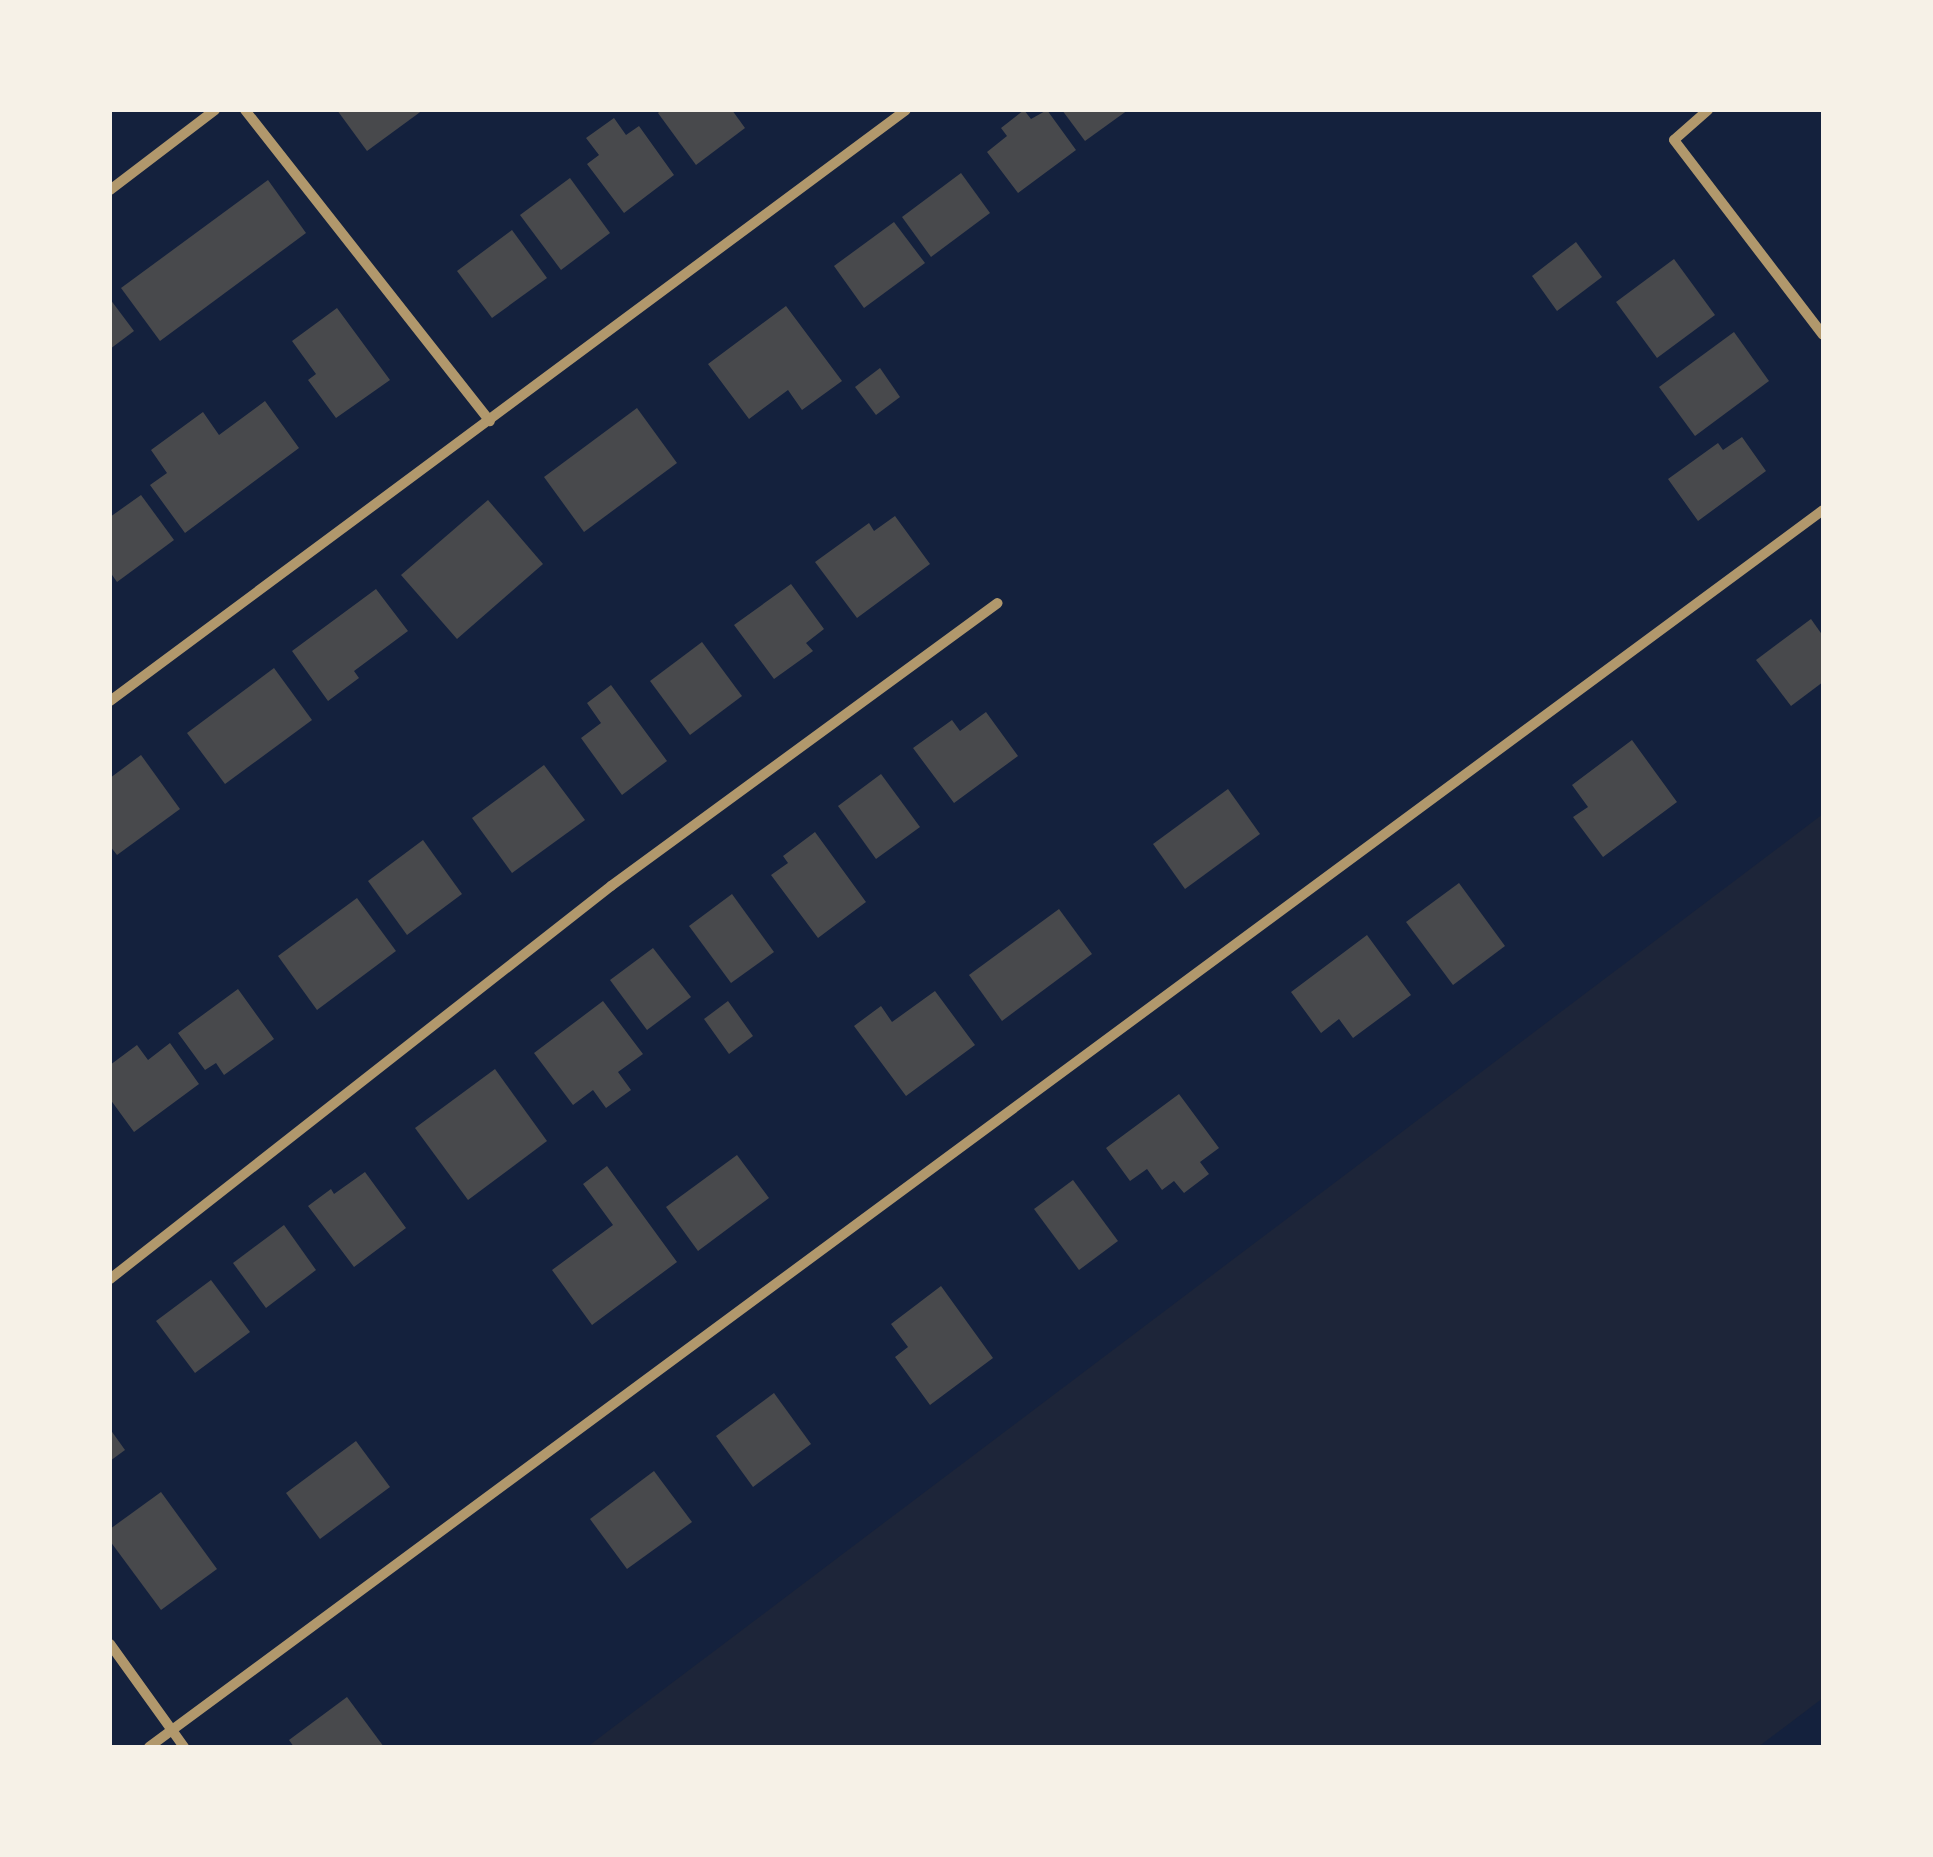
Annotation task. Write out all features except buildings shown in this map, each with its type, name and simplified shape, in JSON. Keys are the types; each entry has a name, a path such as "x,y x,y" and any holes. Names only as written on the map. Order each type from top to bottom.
{"street":[{"path":"110,190 215,110"},
{"path":"245,110 490,421"},
{"path":"110,701 906,110"},
{"path":"1708,110 1674,140 1823,335"},
{"path":"150,1747 1823,510"},
{"path":"110,1279 611,886 998,603"},
{"path":"110,1644 184,1747"}],"shaded area":[{"path":"1823,814 1823,1698 1758,1747 587,1747"}]}
